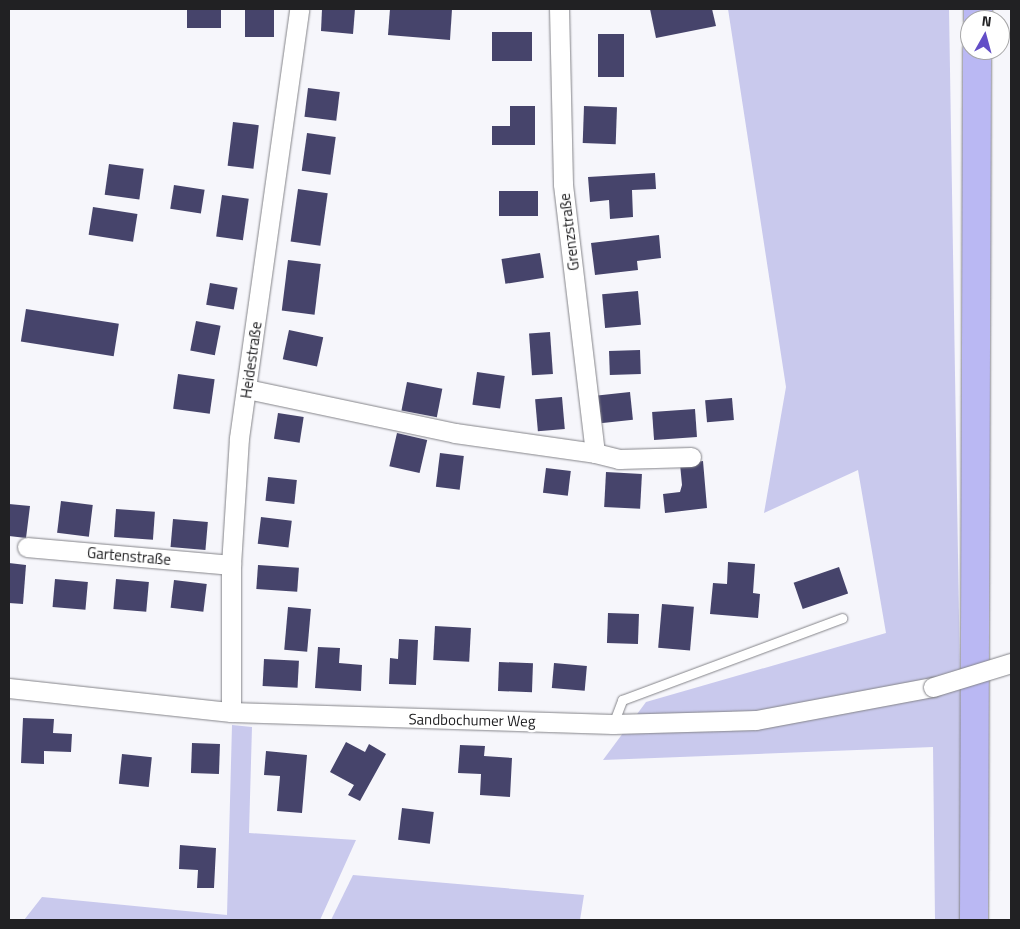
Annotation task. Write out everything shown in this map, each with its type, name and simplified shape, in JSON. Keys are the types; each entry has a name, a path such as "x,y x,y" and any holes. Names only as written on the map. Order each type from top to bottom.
{"highway":[{"path":"974,920 978,60"}],"street":[{"name":"Heidestraße","path":"231,712 231,565 239,438 299,9"},
{"name":"Grenzstraße","path":"559,9 563,184 595,453"},
{"path":"247,389 455,433 595,453 619,459 691,457"},
{"name":"Gartenstraße","path":"27,547 231,565"},
{"name":"Sandbochumer Weg","path":"9,688 231,712 613,724 756,720 933,686 1011,663"}],"lane":[{"path":"613,724 622,700 842,618"}],"shaded area":[{"path":"728,9 949,9 964,920 935,920 933,747 603,760 646,702 886,633 858,470 764,513 786,387"},
{"path":"232,725 252,727 249,833 356,840 320,920 24,920 42,897 227,915"},
{"path":"353,875 584,895 580,920 331,920"}],"building":[{"path":"187,9 221,9 221,28 187,28"},
{"path":"245,9 274,9 274,37 245,37"},
{"path":"322,9 355,9 353,34 321,31"},
{"path":"390,9 452,9 450,40 388,35"},
{"path":"650,9 712,9 716,26 656,38"},
{"path":"492,32 532,32 532,61 492,61"},
{"path":"598,34 624,34 624,77 598,77"},
{"path":"308,88 340,92 336,121 304,117"},
{"path":"510,106 535,106 535,145 492,145 492,126 510,126"},
{"path":"584,106 617,107 616,144 583,143"},
{"path":"233,122 259,125 253,169 228,166"},
{"path":"307,133 336,137 330,175 302,171"},
{"path":"109,164 144,169 139,200 105,195"},
{"path":"655,173 656,189 632,190 633,217 610,219 609,200 590,202 588,177"},
{"path":"174,185 205,190 201,214 170,209"},
{"path":"298,189 328,193 320,246 291,241"},
{"path":"499,191 538,191 538,216 499,216"},
{"path":"222,195 249,199 243,240 216,237"},
{"path":"93,207 137,214 133,242 89,235"},
{"path":"659,235 661,258 637,261 638,270 595,275 591,243"},
{"path":"540,253 544,278 505,284 501,259"},
{"path":"288,260 321,264 315,315 282,311"},
{"path":"210,283 238,288 234,310 206,305"},
{"path":"638,291 641,325 605,328 602,294"},
{"path":"26,309 119,324 114,356 21,342"},
{"path":"196,321 221,326 215,355 190,350"},
{"path":"289,330 323,337 317,367 283,359"},
{"path":"550,332 553,374 532,375 529,333"},
{"path":"640,350 641,374 610,375 609,351"},
{"path":"477,372 505,376 500,409 472,405"},
{"path":"178,374 215,379 210,414 173,409"},
{"path":"407,382 442,389 437,417 401,410"},
{"path":"630,392 633,420 598,424 595,396"},
{"path":"562,397 565,429 538,431 535,399"},
{"path":"732,398 734,420 707,422 705,400"},
{"path":"695,409 697,437 654,440 652,412"},
{"path":"278,413 304,417 300,443 274,439"},
{"path":"397,433 427,440 420,473 389,466"},
{"path":"440,453 464,456 460,490 436,487"},
{"path":"703,461 707,508 665,513 663,494 680,492 682,485 680,464"},
{"path":"546,468 571,471 568,496 543,493"},
{"path":"606,472 642,474 640,509 604,507"},
{"path":"268,477 297,480 294,504 265,501"},
{"path":"61,501 93,505 89,537 57,533"},
{"path":"9,504 30,506 26,538 9,536"},
{"path":"116,509 155,512 153,540 114,537"},
{"path":"261,517 292,521 288,548 258,544"},
{"path":"173,519 208,522 205,550 171,547"},
{"path":"728,562 755,564 753,593 760,594 758,618 710,614 713,583 727,584"},
{"path":"9,563 26,565 23,604 9,603"},
{"path":"258,565 299,568 297,592 256,589"},
{"path":"839,567 848,593 803,609 794,583"},
{"path":"55,579 88,582 85,610 53,607"},
{"path":"116,579 149,582 146,612 113,609"},
{"path":"174,580 207,584 203,612 171,608"},
{"path":"662,604 694,607 690,651 658,648"},
{"path":"288,607 311,609 307,652 284,650"},
{"path":"608,613 639,614 638,644 607,643"},
{"path":"435,626 471,628 469,662 433,660"},
{"path":"399,639 418,640 416,685 389,684 390,658 398,659"},
{"path":"318,647 340,648 339,663 362,665 361,691 315,688"},
{"path":"264,659 299,661 298,688 263,686"},
{"path":"499,662 533,663 532,692 498,691"},
{"path":"554,663 587,666 585,691 552,688"},
{"path":"23,718 54,719 53,733 72,734 71,752 44,751 44,764 21,763"},
{"path":"346,742 365,752 369,744 386,754 360,801 348,795 354,785 330,772"},
{"path":"192,743 220,744 219,774 191,773"},
{"path":"460,745 485,746 484,756 512,758 510,797 480,795 481,774 458,773"},
{"path":"266,751 307,755 302,813 277,811 280,776 264,775"},
{"path":"122,754 152,757 149,787 119,784"},
{"path":"402,808 434,812 430,844 398,840"},
{"path":"180,845 216,848 214,888 197,888 198,870 179,869"}]}
